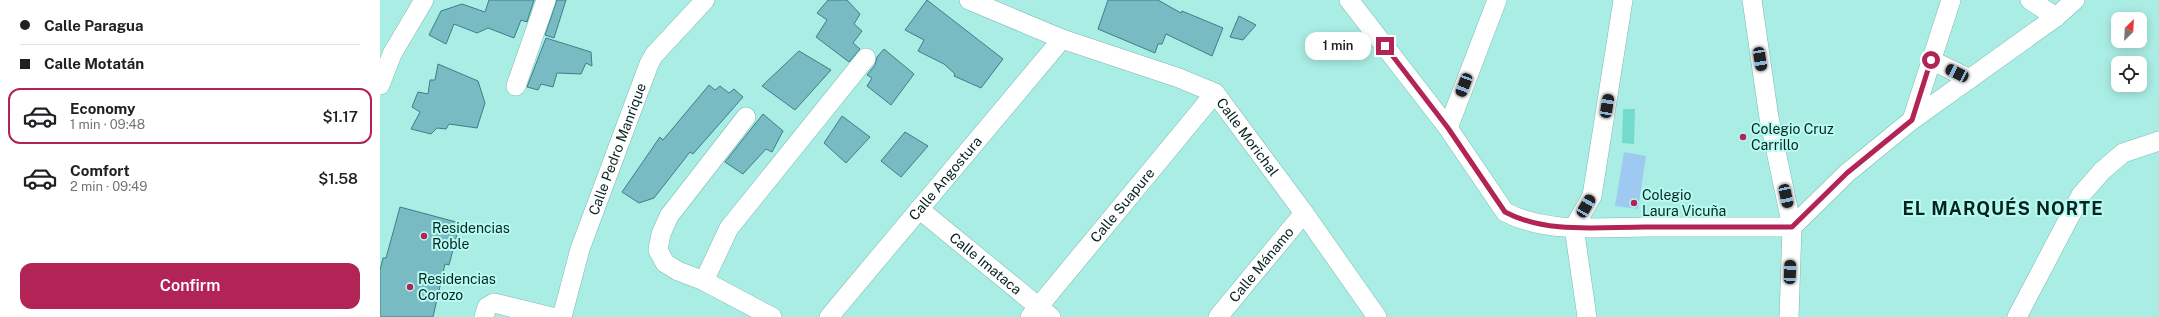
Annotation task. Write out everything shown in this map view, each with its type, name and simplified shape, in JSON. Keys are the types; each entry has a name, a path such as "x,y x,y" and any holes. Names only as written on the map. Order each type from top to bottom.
{"street":[{"path":"380,85 392,54 424,0"},
{"path":"516,86 546,0"},
{"name":"Calle Pedro Manrique","path":"562,317 580,248 649,64 654,55 705,0"},
{"name":"Calle Morichal","path":"969,0 1062,39 1179,78 1215,93 1304,213 1377,317"},
{"path":"1349,0 1448,128 1505,212 1519,219 1536,224 1574,227 1792,227 1847,173 1912,120 2056,18 2075,0"},
{"path":"1448,128 1497,0"},
{"path":"1587,317 1574,227 1592,196 1623,0"},
{"path":"1752,0 1769,118 1792,227 1789,317"},
{"path":"1912,120 1951,0"},
{"path":"2030,0 2056,18"},
{"name":"Calle Angostura","path":"829,317 1062,39"},
{"path":"704,281 729,228 866,58"},
{"path":"1931,60 1970,79"},
{"name":"Calle Suapure","path":"1040,313 1215,93"},
{"path":"746,116 669,216 661,234 658,250 665,263 678,271 704,281 772,317"},
{"path":"2017,317 2081,195 2102,171 2122,153 2159,141"},
{"name":"Calle Imataca","path":"919,209 1040,313"},
{"name":"Calle Mánamo","path":"1218,317 1304,213"},
{"path":"484,317 487,307 494,303 552,317"}],"shaded area":[{"path":"1623,109 1635,109 1634,144 1622,143"},
{"path":"1624,152 1646,156 1638,209 1615,206"}],"building":[{"path":"489,0 534,0 527,22 521,20 514,38 488,28 477,33 454,24 446,44 429,35 441,11 462,4 485,12"},
{"path":"557,0 566,0 554,38 545,35"},
{"path":"828,0 847,0 860,14 854,24 862,31 853,43 860,49 849,62 816,37 827,20 817,13"},
{"path":"927,0 1003,59 981,88 954,76 955,74 944,64 918,51 924,40 905,30"},
{"path":"1108,0 1158,0 1181,13 1182,11 1223,28 1212,56 1166,34 1162,44 1158,44 1155,53 1098,29"},
{"path":"1239,16 1256,25 1243,40 1230,37"},
{"path":"546,38 591,52 592,66 586,63 581,74 557,73 553,87 541,84 538,90 527,87"},
{"path":"884,49 914,74 891,105 867,86 872,78 867,75 875,65 877,57"},
{"path":"799,51 831,70 795,110 762,86"},
{"path":"438,64 478,81 485,103 477,128 449,124 446,129 437,128 431,134 411,129 420,112 412,107 418,92 428,94 430,80 435,80"},
{"path":"709,85 715,90 720,86 729,93 734,89 743,97 693,154 690,152 654,198 639,203 622,192 660,137 663,140"},
{"path":"763,114 783,131 772,152 766,149 743,174 725,162"},
{"path":"842,116 870,137 846,163 824,143"},
{"path":"905,132 928,146 901,177 881,161"},
{"path":"400,207 460,223 449,265 445,264 433,317 380,317 380,270 383,258 386,258"}],"place":[{"name":"Colegio Cruz Carrillo","path":"1743,137"},
{"name":"Colegio Laura Vicuña","path":"1634,203"},
{"name":"Residencias Roble","path":"424,236"},
{"name":"Residencias Corozo","path":"410,287"}],"district":[{"name":"EL MARQUÉS NORTE","path":"2003,208"}],"route":[{"path":"1385,46 1448,128 1505,212 1519,219 1536,224 1574,227 1792,227 1847,173 1912,120 1931,60"}]}
